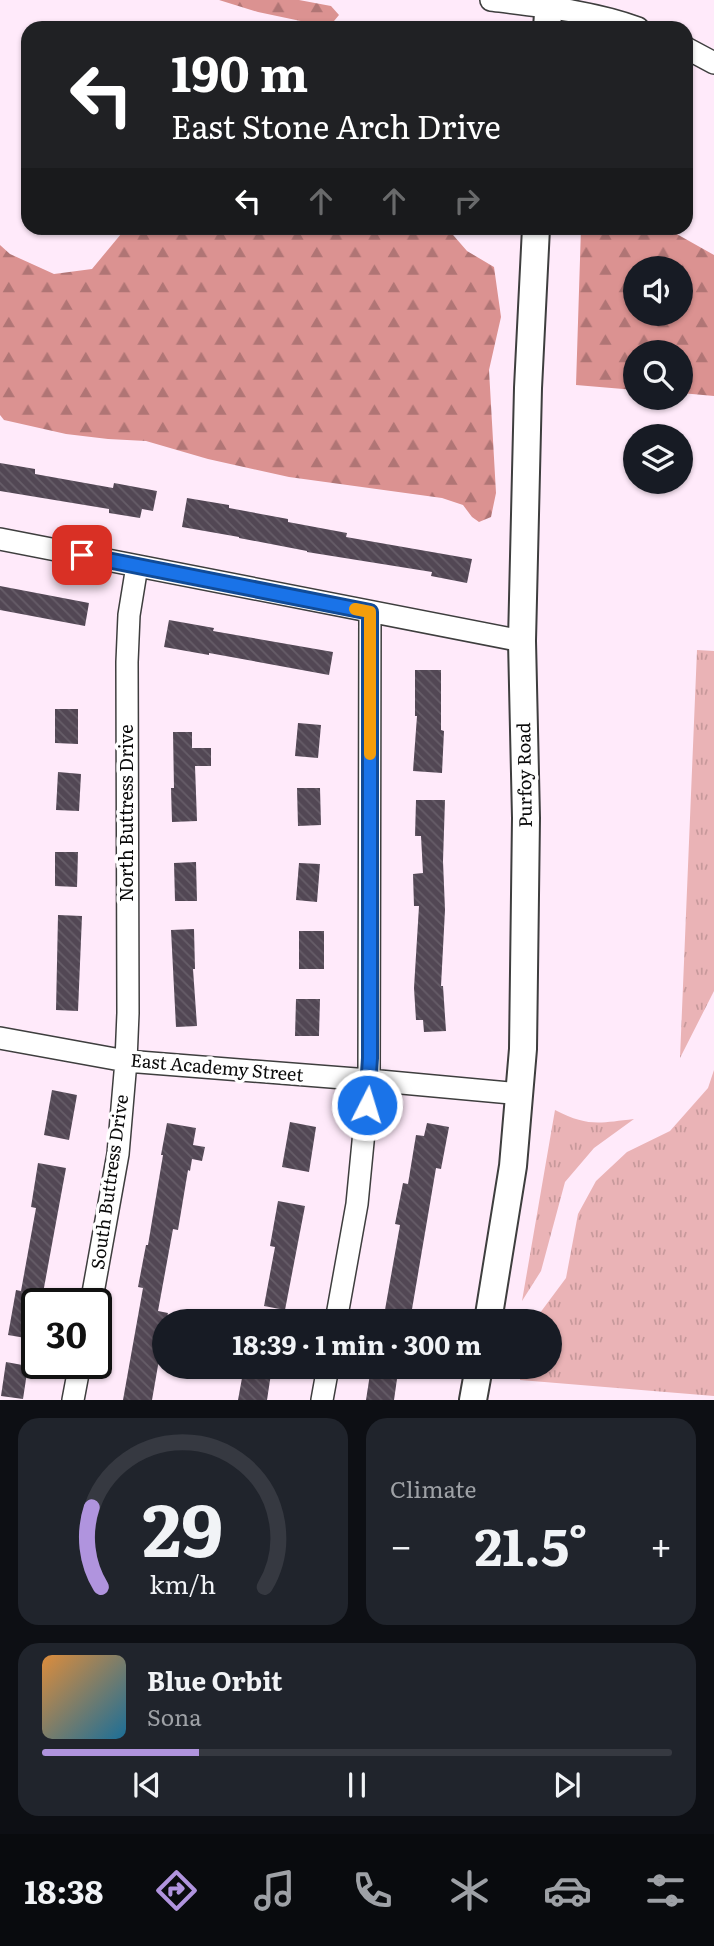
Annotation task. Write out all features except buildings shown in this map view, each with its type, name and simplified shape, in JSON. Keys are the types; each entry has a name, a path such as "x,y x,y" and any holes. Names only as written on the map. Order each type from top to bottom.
{"street":[{"path":"491,0 548,12 620,21"},
{"path":"693,52 714,63"},
{"name":"Purfoy Road","path":"490,1309 513,1166 523,1049 526,818 522,641 527,387 536,235"},
{"path":"0,539 522,641"},
{"name":"North Buttress Drive","path":"126,1061 127,662 129,615 137,566"},
{"path":"338,1309 356,1204 369,1080 370,612"},
{"name":"East Academy Street","path":"0,1038 126,1061 520,1094"},
{"name":"South Buttress Drive","path":"94,1288 118,1154 126,1061"},
{"path":"73,1400 77,1379"},
{"path":"322,1400 326,1379"},
{"path":"473,1400 477,1379"}],"green space":[{"path":"219,0 299,0 331,6 339,15 334,21 301,21"},
{"path":"120,235 453,235 467,251 494,267 501,317 489,370 496,493 491,517 479,522 463,505 442,498 289,477 208,459 146,441 66,434 4,420 0,415 0,245 10,254 54,274 92,269"},
{"path":"581,235 678,235 714,255 714,396 693,394 693,340 623,340 623,389 576,385"},
{"path":"697,650 714,651 714,991 680,1058"},
{"path":"714,1070 714,1396 520,1380 562,1379 562,1309 543,1309 566,1278 578,1214 596,1181 627,1152 670,1131 708,1088"},
{"path":"555,1110 585,1121 612,1122 634,1119 594,1148 565,1182 541,1271 522,1301"}],"slow traffic":[{"path":"355,609 370,612 370,754"}],"route":[{"path":"82,555 370,612 370,1058 367,1105"}]}
